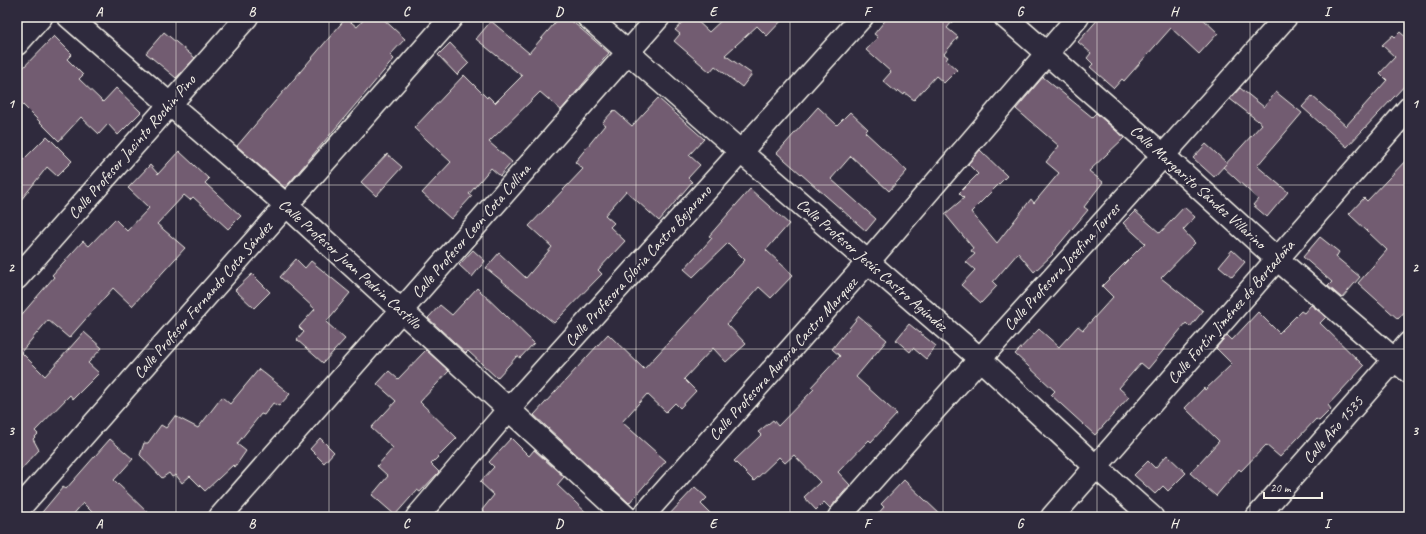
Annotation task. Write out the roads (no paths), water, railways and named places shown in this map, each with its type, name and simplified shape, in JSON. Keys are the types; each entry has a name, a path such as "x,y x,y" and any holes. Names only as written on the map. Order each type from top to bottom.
{"street":[{"path":"17,44 41,17"},
{"name":"Calle Profesor Juan Pedrin Castillo","path":"69,17 286,205 626,517"},
{"name":"Calle Profesor Jacinto Rochin Pino","path":"17,278 247,17"},
{"name":"Calle Profesor Fernando Cota Sández","path":"17,511 452,17"},
{"name":"Calle Profesor Jesús Castro Agúndez","path":"588,17 740,152 979,358 1152,517"},
{"name":"Calle Profesor Leon Cota Collina","path":"220,517 659,17"},
{"name":"Calle Profesora Gloria Castro Bejarano","path":"417,517 509,409 862,17"},
{"name":"Calle Margarito Sández Villarino","path":"1006,17 1164,156 1277,259 1404,358"},
{"name":"Calle Profesora Aurora Castro Marquez","path":"642,517 868,262 1078,17"},
{"name":"Calle Profesora Josefina Torres","path":"839,517 979,358 1164,156 1286,17"},
{"name":"Calle Fortín Jiménez de Bertadoña","path":"1052,517 1409,108"},
{"name":"Calle Año 1535","path":"1257,517 1404,358"}]}
